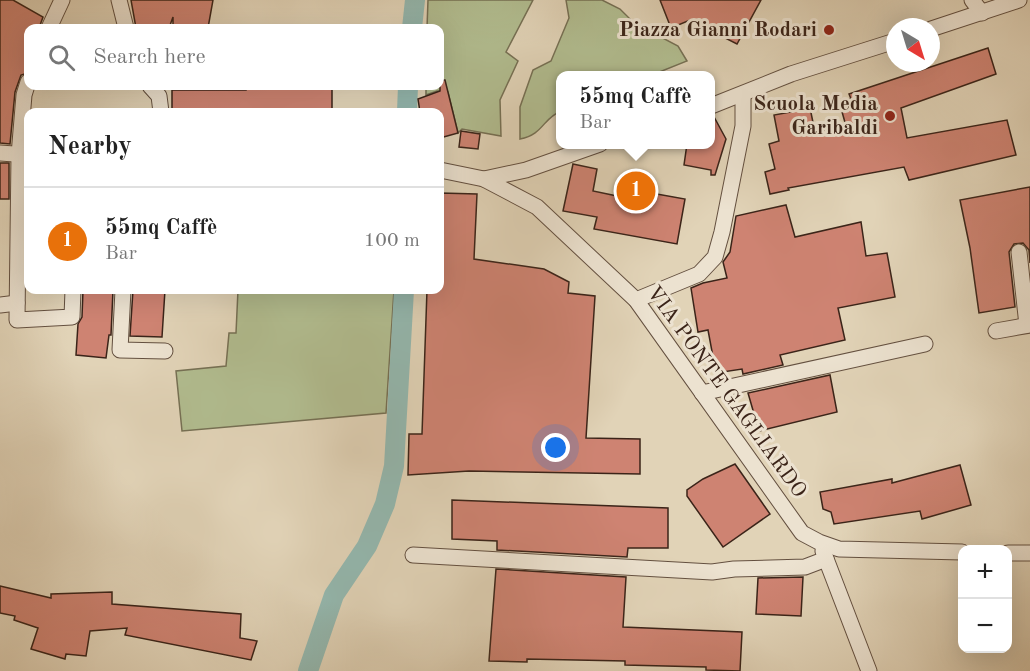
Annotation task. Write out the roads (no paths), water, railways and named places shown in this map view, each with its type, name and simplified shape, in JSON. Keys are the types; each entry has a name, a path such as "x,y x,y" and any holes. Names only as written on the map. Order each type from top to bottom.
{"street":[{"path":"51,24 62,0"},
{"path":"119,0 125,24"},
{"path":"940,24 977,6 1019,0"},
{"path":"715,104 791,74 886,43"},
{"path":"26,90 17,320 72,317 72,294"},
{"path":"154,90 159,96 160,108"},
{"path":"636,300 699,274 715,257 723,232 743,126 743,94"},
{"path":"444,171 484,179 526,170 586,149"},
{"path":"0,153 24,155"},
{"name":"VIA PONTE GAGLIARDO","path":"484,179 537,207 636,300 802,533 838,549 958,552"},
{"path":"996,331 1028,325 1019,252"},
{"path":"123,294 120,350 165,351"},
{"path":"0,305 17,303"},
{"path":"702,393 926,344"},
{"path":"819,542 869,671"},
{"path":"1012,553 1030,553"},
{"path":"413,555 712,572 734,569 805,567 826,559"}],"waterway":[{"path":"412,24 415,0"},
{"path":"407,108 408,90"},
{"path":"308,671 334,595 367,546 385,504 394,466 404,294"}],"place":[{"name":"Piazza Gianni Rodari","path":"829,30"},
{"name":"Scuola Media Garibaldi","path":"890,116"},
{"name":"55mq Caffè","path":"636,191"}]}
